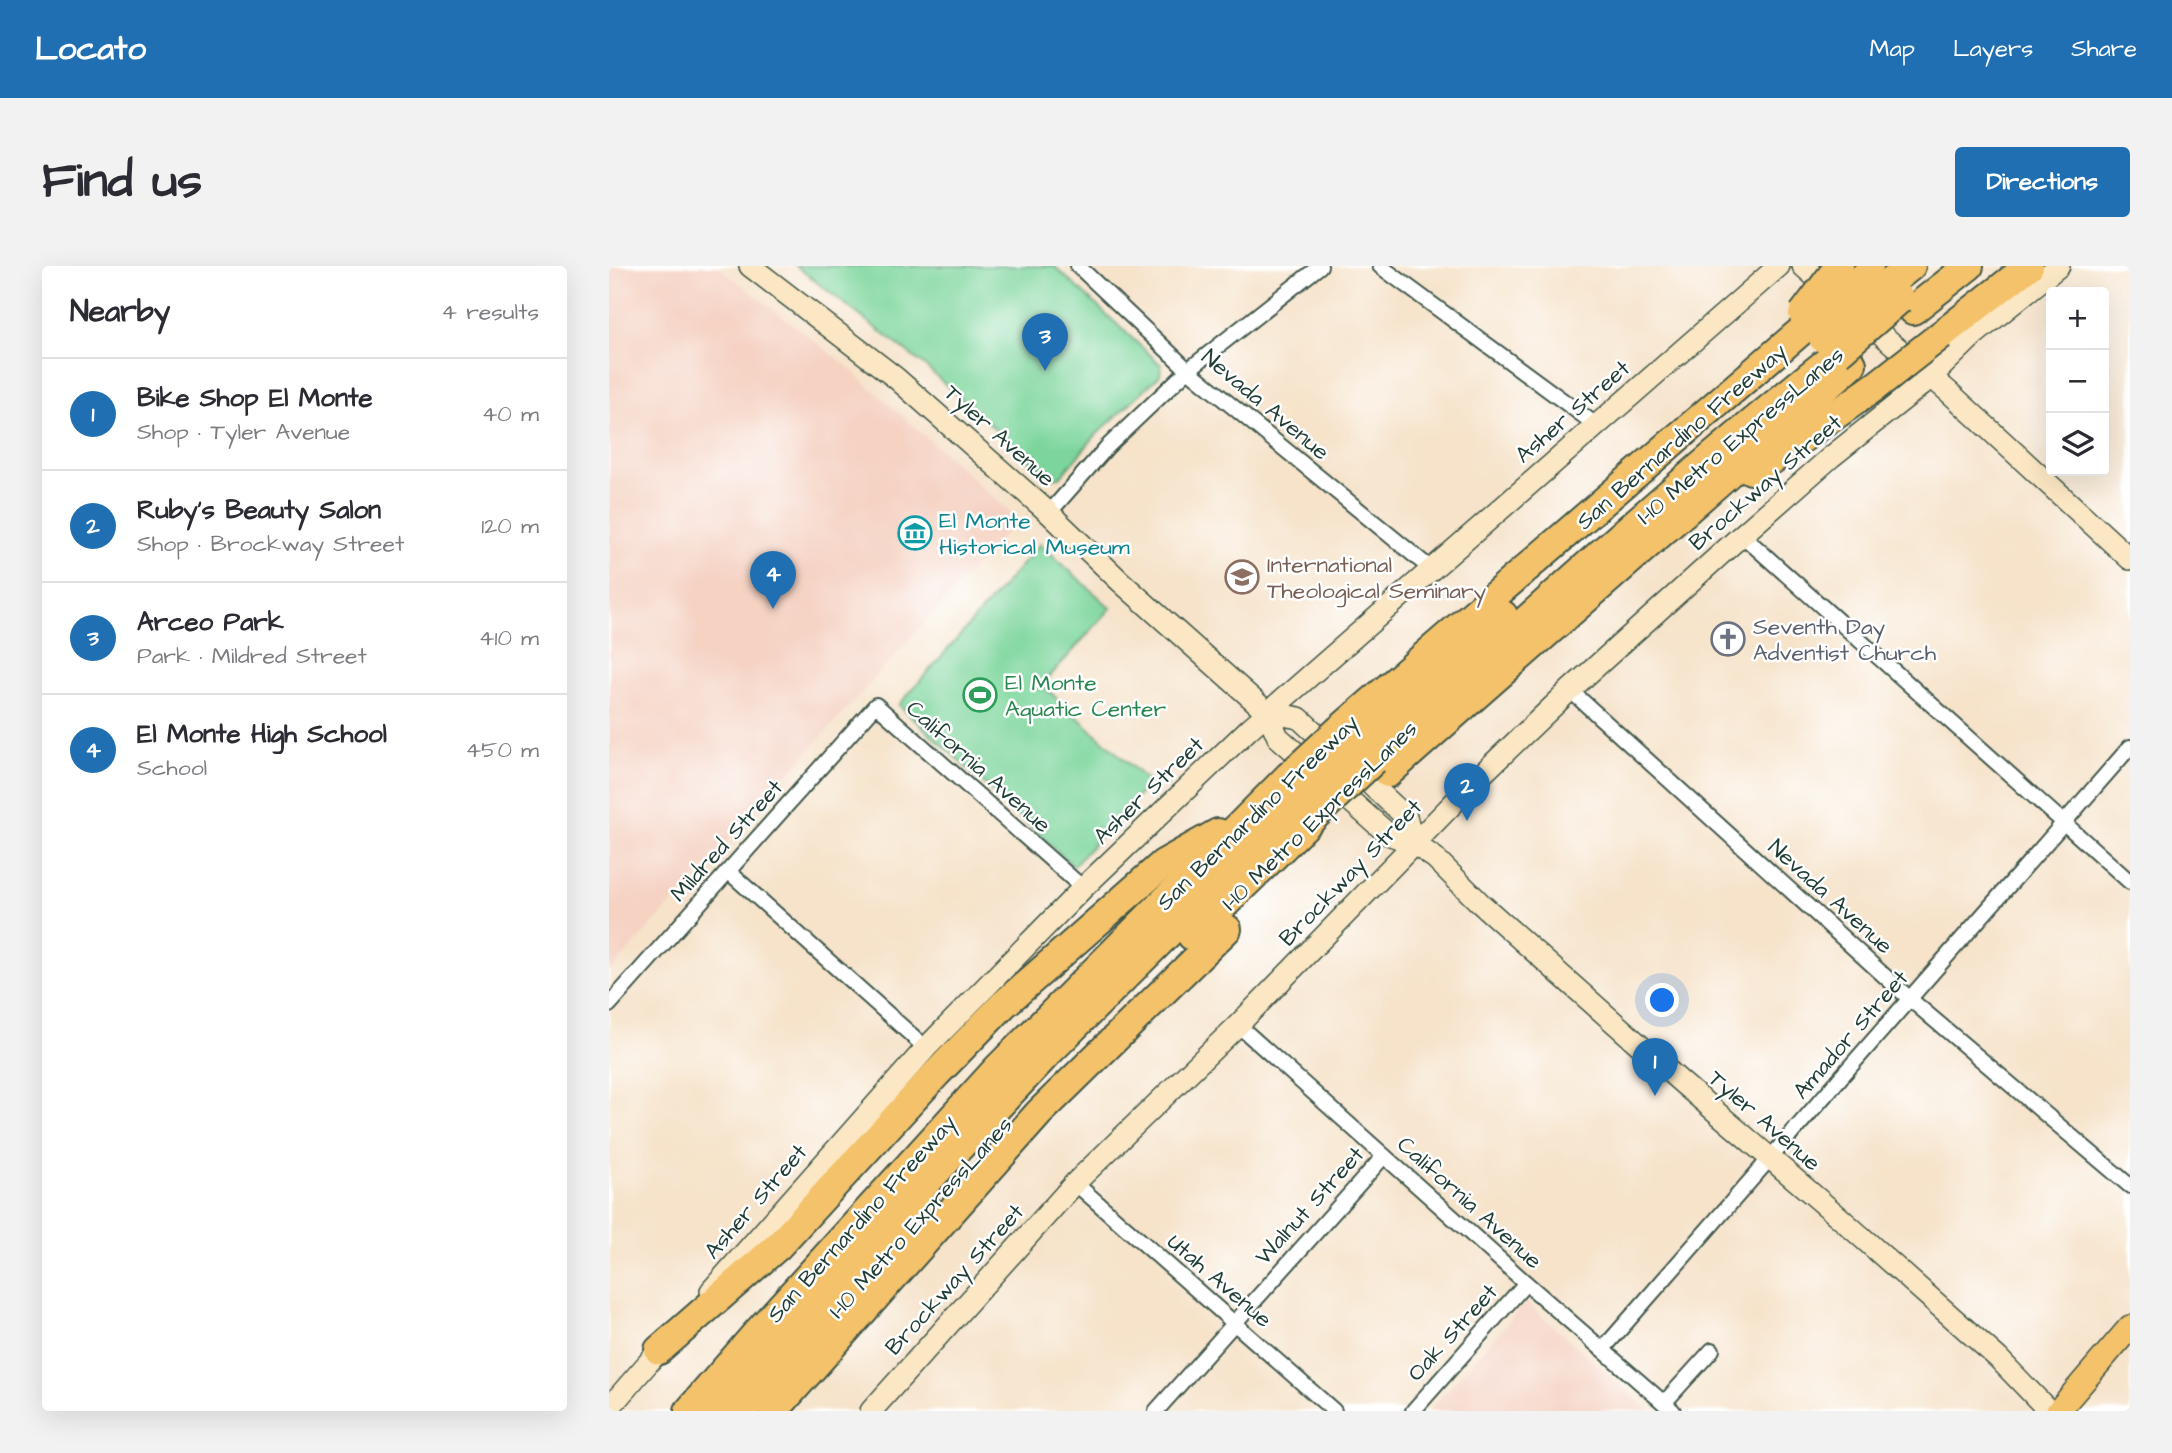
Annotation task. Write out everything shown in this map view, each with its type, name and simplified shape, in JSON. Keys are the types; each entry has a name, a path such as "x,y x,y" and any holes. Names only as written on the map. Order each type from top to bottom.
{"highway":[{"path":"1820,339 1839,266"},
{"path":"1889,287 1911,266"},
{"path":"1889,287 1940,266"},
{"name":"San Bernardino Freeway","path":"774,1411 1315,799 1820,339 1889,287 1969,266"},
{"path":"1716,486 1769,462 1876,386 2029,266"},
{"name":"San Bernardino Freeway","path":"688,1411 997,1069 1248,816 1315,799 1365,752 1612,574 1716,486 1820,339 1889,287"},
{"name":"I-10 Metro ExpressLanes","path":"1365,752 1557,591 1760,415 1820,339"},
{"name":"I-10 Metro ExpressLanes","path":"715,1411 1037,1064 1315,799"},
{"name":"I-10 Metro ExpressLanes","path":"743,1411 991,1137 1315,799"},
{"path":"659,1350 778,1246 969,1039 1037,974 1163,864 1248,816"}],"main road":[{"path":"2058,1411 2130,1327"}],"street":[{"name":"Tyler Avenue","path":"750,266 895,378 1049,513 1125,586 1267,712 1278,737 1388,834 1413,843 1436,859 1506,926 1681,1082 1998,1358 2049,1411"},
{"name":"Nevada Avenue","path":"1079,266 1188,370 1431,569"},
{"path":"1049,513 1107,447 1188,370 1319,266"},
{"path":"1380,266 1596,425"},
{"name":"Asher Street","path":"609,1408 926,1048 1083,888 1267,712 1779,266"},
{"path":"1803,266 2130,559"},
{"name":"Brockway Street","path":"871,1411 1075,1183 1238,1026 1477,779 1570,690 1742,534 1930,377 1973,335 2059,266"},
{"path":"1742,534 2130,882"},
{"name":"Nevada Avenue","path":"1570,690 1911,1000 2130,1186"},
{"name":"Mildred Street","path":"609,1005 876,705"},
{"name":"California Avenue","path":"876,705 1083,888"},
{"name":"Amador Street","path":"1602,1349 1911,1000 2130,747"},
{"path":"729,872 926,1048"},
{"name":"California Avenue","path":"1238,1026 1668,1407"},
{"name":"Walnut Street","path":"1156,1411 1384,1156"},
{"name":"Utah Avenue","path":"1075,1183 1334,1411"},
{"name":"Oak Street","path":"1413,1411 1526,1283"},
{"path":"1668,1407 1712,1350"}],"shaded area":[{"path":"609,266 717,266 844,364 1018,519 609,973"},
{"path":"1526,1302 1649,1411 1429,1411"}],"green space":[{"path":"796,266 1054,266 1161,365 1160,375 1096,435 1060,477 1049,478 925,366"},
{"name":"El Monte Aquatic Center","path":"1040,544 1111,608 1042,685 1150,783 1073,866 899,705"}],"place":[{"name":"Arceo Park","path":"1045,371"},
{"name":"El Monte Historical Museum","path":"915,533"},
{"name":"International Theological Seminary","path":"1242,577"},
{"name":"El Monte High School","path":"773,609"},
{"name":"Seventh Day Adventist Church","path":"1728,639"},
{"name":"El Monte Aquatic Center","path":"980,695"},
{"name":"Ruby's Beauty Salon","path":"1467,821"},
{"name":"Bike Shop El Monte","path":"1655,1096"}]}
